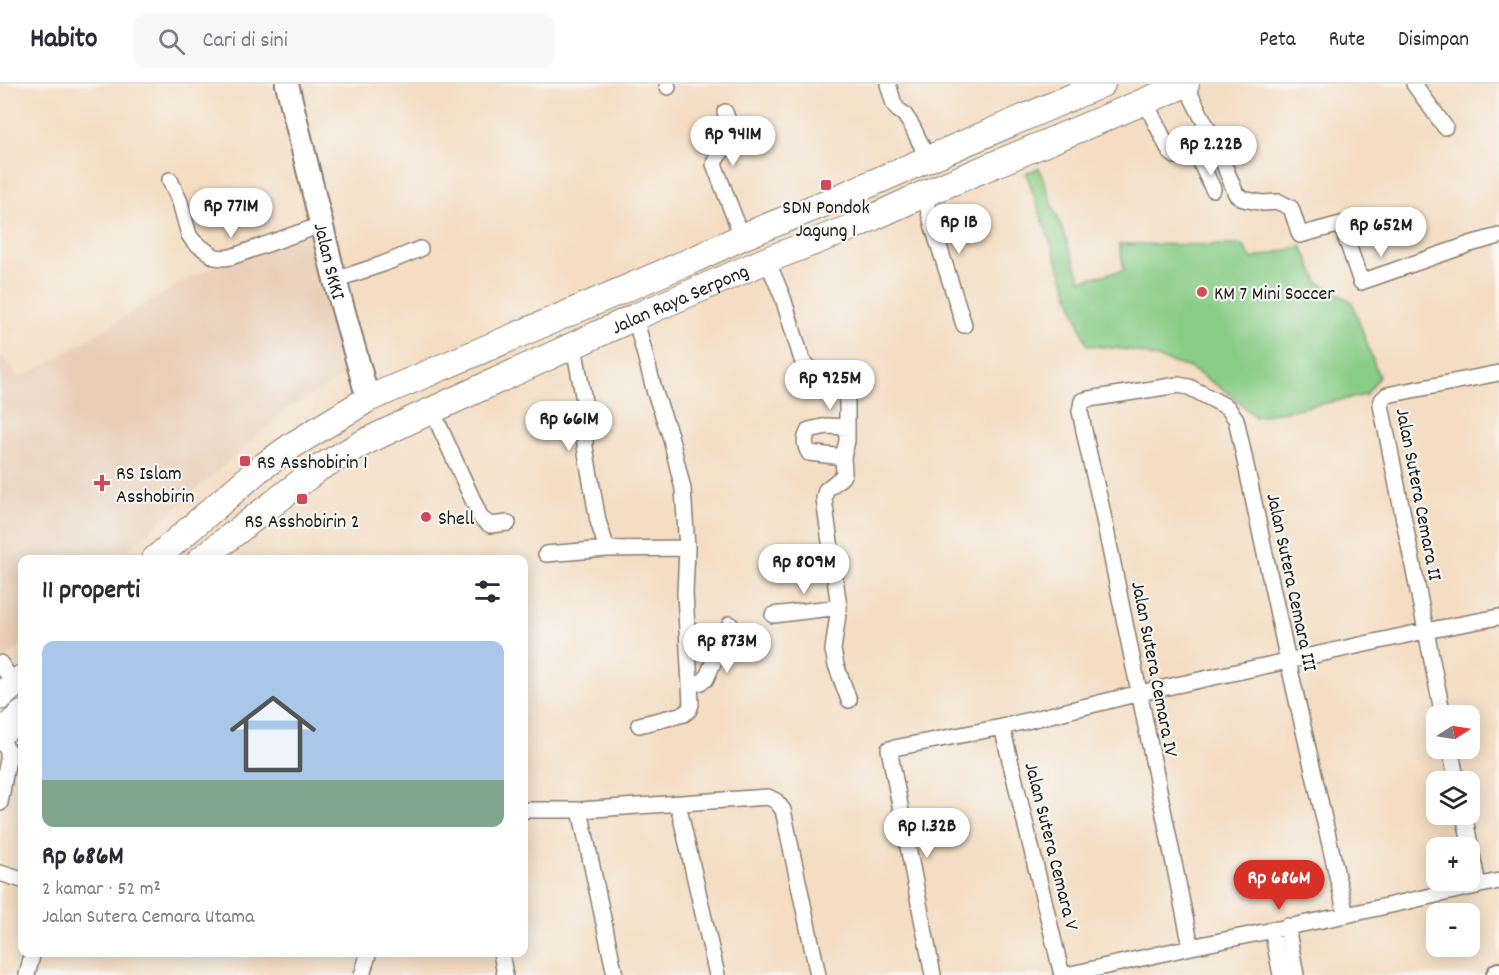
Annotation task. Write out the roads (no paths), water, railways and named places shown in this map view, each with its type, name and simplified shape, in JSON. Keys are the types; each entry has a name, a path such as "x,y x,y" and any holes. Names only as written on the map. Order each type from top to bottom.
{"main road":[{"name":"Jalan SKKI","path":"287,84 335,280 368,399"},
{"name":"Jalan Raya Serpong","path":"163,555 258,470 293,445 368,399 1102,84"},
{"name":"Jalan Raya Serpong","path":"206,555 319,468 432,410 635,317 1186,84"},
{"path":"0,735 18,718"}],"street":[{"path":"888,84 894,104 912,126 928,159"},
{"path":"1186,84 1216,145 1236,194 1244,199 1263,203 1279,202 1291,208 1300,235 1341,224 1361,282 1499,236"},
{"path":"1414,84 1445,127"},
{"path":"1145,101 1170,152 1175,156 1192,154 1198,157 1213,189"},
{"path":"725,112 734,138 716,156 714,164 742,237"},
{"path":"170,180 180,202 189,235 194,242 215,257 231,257 321,225"},
{"path":"924,194 964,325"},
{"path":"335,280 420,249"},
{"path":"767,260 783,298 802,360 810,368 845,389 847,394 844,473 826,490 824,500 838,607 833,650 838,672 849,700"},
{"path":"635,317 655,393 670,435 683,489 687,548 685,593 691,704 689,710 684,714 639,725"},
{"path":"574,346 584,401 585,447 598,521 607,549"},
{"name":"Jalan Sutera Cemara II","path":"1441,705 1381,405 1387,395 1498,378"},
{"name":"Jalan Sutera Cemara III","path":"1082,401 1178,385 1189,387 1227,407 1236,419 1346,915"},
{"name":"Jalan Sutera Cemara IV","path":"1082,401 1080,411 1191,947"},
{"path":"432,410 481,518 490,525 507,523"},
{"path":"843,457 809,453 804,438 809,430 827,426 847,427"},
{"path":"546,554 607,549 687,548"},
{"path":"773,615 838,607"},
{"path":"933,975 889,749 1002,727 1140,693 1499,617"},
{"path":"690,684 706,679 730,624"},
{"path":"0,663 12,686"},
{"name":"Jalan Sutera Cemara V","path":"1002,727 1062,975"},
{"path":"0,735 8,751 8,759 0,803"},
{"path":"528,810 580,810 768,797 776,801 783,810 818,975"},
{"path":"678,804 717,975"},
{"path":"580,810 615,975"},
{"path":"0,873 18,879"},
{"path":"1480,885 1499,881"},
{"path":"1067,975 1452,891"},
{"path":"1280,928 1281,975"},
{"path":"1280,928 1296,975"},
{"path":"27,975 32,957"},
{"path":"362,975 367,957"},
{"path":"502,957 505,975"}],"place":[{"name":"SDN Pondok Jagung 1","path":"826,185"},
{"name":"KM 7 Mini Soccer","path":"1202,292"},
{"name":"RS Asshobirin 1","path":"245,461"},
{"name":"RS Islam Asshobirin","path":"102,483"},
{"name":"RS Asshobirin 2","path":"302,499"},
{"name":"Shell","path":"426,517"}]}
